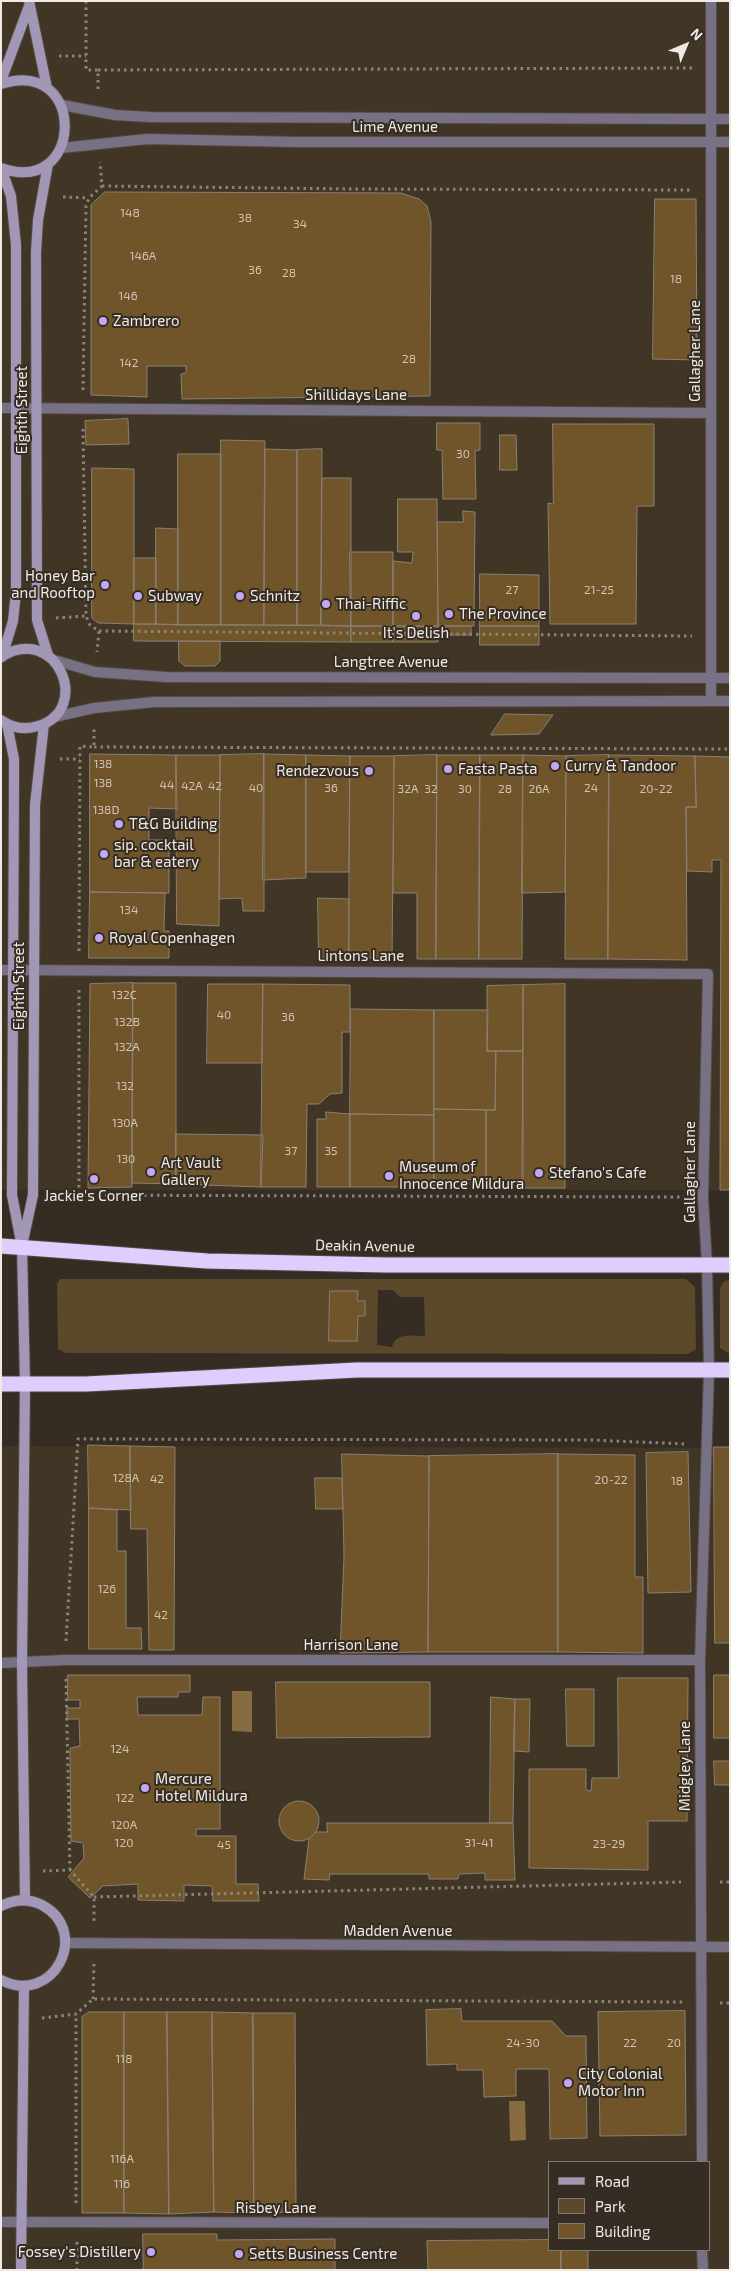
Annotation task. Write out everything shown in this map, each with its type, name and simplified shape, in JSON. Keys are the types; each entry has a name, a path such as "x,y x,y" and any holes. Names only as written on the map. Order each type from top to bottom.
{"highway":[{"name":"Deakin Avenue","path":"1,1246 207,1261 386,1265 730,1265"},
{"path":"1,1384 92,1384 357,1370 730,1370"}],"street":[{"name":"Gallagher Lane","path":"711,1 711,701"},
{"path":"29,4 1,83 24,80 47,88"},
{"path":"1,168 12,172 25,172 48,164 61,148 66,134 66,120 62,105 47,88 29,4"},
{"name":"Lime Avenue","path":"62,105 98,113 159,118 730,118"},
{"name":"Lime Avenue","path":"61,148 147,139 298,142 730,142"},
{"name":"Eighth Street","path":"48,164 38,220 37,244 37,620 51,658 62,670 66,682 62,707 54,717"},
{"name":"Eighth Street","path":"1,168 11,196 16,245 17,407 16,592 13,621 2,657"},
{"name":"Shillidays Lane","path":"1,408 711,413"},
{"path":"2,657 13,651 25,648 37,650 51,658"},
{"name":"Langtree Avenue","path":"51,658 95,672 166,677 730,678"},
{"path":"4,722 20,728 44,724 54,717 94,708 174,702 730,701"},
{"name":"Eighth Street","path":"4,722 14,759 12,1195 22,1247 25,1384 22,1662 25,1900"},
{"name":"Eighth Street","path":"22,1247 33,1196 34,805 44,724"},
{"name":"Lintons Lane","path":"1,970 708,974"},
{"name":"Gallagher Lane","path":"708,974 703,1198 707,1266 709,1370"},
{"name":"Midgley Lane","path":"702,2161 700,1660 709,1370"},
{"name":"Harrison Lane","path":"1,1663 65,1660 700,1660"},
{"path":"1,1906 11,1901 25,1900 49,1909 61,1924 66,1943 64,1956 58,1968 49,1978 38,1984 24,1986 10,1985 1,1980"},
{"name":"Madden Avenue","path":"66,1943 730,1947"},
{"path":"22,2270 22,2020 24,1986"},
{"name":"Risbey Lane","path":"1,2222 548,2224"},
{"path":"702,2251 703,2270"}],"path":[{"path":"86,1 86,70 711,68"},
{"path":"98,70 98,113"},
{"path":"98,143 102,186"},
{"path":"710,190 102,186 89,198 86,206 83,408 86,616 90,625 99,631 711,637"},
{"path":"95,672 99,631"},
{"path":"94,708 94,747"},
{"path":"79,1194 80,746 730,749"},
{"path":"33,1196 79,1194 703,1198"},
{"path":"78,1438 581,1440 640,1444 707,1444"},
{"path":"25,1872 70,1870 94,1897 701,1881 730,1882"},
{"path":"22,2020 76,2014 93,1999 730,2003"},
{"path":"76,2014 77,2270"}],"shaded area":[{"path":"1,1 730,1 730,1190 1,1190"},
{"path":"1,1446 730,1448 730,2270 1,2270"},
{"path":"232,1691 252,1691 252,1732 232,1731"},
{"path":"509,2101 525,2101 526,2140 510,2141"}],"green space":[{"path":"60,1279 686,1279 695,1287 696,1349 688,1354 66,1353 58,1349 57,1284","holes":["378,1290 393,1290 400,1297 424,1297 425,1336 401,1337 394,1342 392,1347 377,1345"]},
{"path":"730,1280 730,1354 720,1348 720,1288 724,1281"}],"building":[{"path":"105,192 401,193 419,199 427,206 431,222 430,396 182,399 181,374 186,373 186,366 147,366 147,397 91,395 91,205"},
{"path":"655,199 696,199 697,360 653,359"},
{"path":"128,419 129,444 86,445 85,421"},
{"path":"437,423 480,423 480,450 475,451 476,499 443,499 442,450 437,450"},
{"path":"553,424 654,424 654,506 637,506 636,624 550,624 548,503 553,504"},
{"path":"500,435 516,435 517,470 500,470"},
{"path":"221,440 265,441 264,625 221,625"},
{"path":"265,449 297,450 297,625 264,625"},
{"path":"322,449 321,625 297,625 297,450"},
{"path":"178,454 221,454 221,625 178,625"},
{"path":"92,468 134,469 134,624 98,623 92,618"},
{"path":"322,478 351,478 351,626 321,625"},
{"path":"398,499 437,499 438,626 393,626 393,561 412,563 413,552 398,552"},
{"path":"463,511 475,512 474,626 438,626 437,522 463,522"},
{"path":"156,528 178,529 178,625 156,624"},
{"path":"350,552 393,552 393,626 351,626"},
{"path":"134,558 156,558 156,624 134,624"},
{"path":"480,574 539,575 539,626 480,626"},
{"path":"134,624 351,626 351,642 134,641"},
{"path":"351,626 393,626 393,642 351,642"},
{"path":"393,626 438,626 438,642 393,642"},
{"path":"442,626 471,626 471,635 442,635"},
{"path":"480,626 539,626 539,645 480,645"},
{"path":"179,641 220,641 220,661 215,666 185,666 179,661"},
{"path":"505,714 553,715 539,734 491,735"},
{"name":"T&G Building","path":"90,754 176,755 177,809 149,808 149,840 169,840 169,893 90,892"},
{"path":"264,754 306,755 306,878 263,880"},
{"path":"264,754 264,911 243,911 242,898 219,899 220,755"},
{"path":"176,755 220,755 219,926 177,924"},
{"path":"306,755 350,756 349,872 306,872"},
{"path":"437,755 480,755 479,959 436,959"},
{"path":"437,755 436,959 417,959 417,893 393,893 394,756"},
{"path":"480,755 523,755 522,959 479,959"},
{"path":"523,755 566,756 565,892 522,893"},
{"path":"609,755 695,756 696,807 686,807 687,960 608,959"},
{"path":"609,755 608,959 565,959 566,756"},
{"path":"350,756 394,756 392,958 349,958"},
{"path":"695,756 730,757 730,1190 720,1190 721,860 712,860 712,872 687,871 686,807 696,807"},
{"path":"90,892 165,893 164,931 169,931 169,958 89,958"},
{"path":"318,898 349,899 349,958 319,958"},
{"path":"133,983 132,1187 88,1188 90,984"},
{"path":"133,983 176,983 176,1184 132,1183"},
{"path":"208,984 263,984 262,1063 207,1063"},
{"path":"263,984 350,985 350,1032 342,1032 342,1093 330,1094 319,1104 307,1104 306,1187 261,1187"},
{"path":"565,984 565,1188 522,1188 523,985"},
{"path":"523,985 523,1051 487,1051 487,986"},
{"path":"351,1009 434,1010 434,1115 350,1114"},
{"path":"434,1010 488,1010 487,1051 496,1051 495,1110 434,1109"},
{"path":"496,1051 523,1051 523,1180 486,1179 486,1110 495,1110"},
{"path":"434,1109 486,1110 486,1179 434,1180"},
{"path":"326,1112 350,1114 350,1187 317,1187 317,1119 326,1119"},
{"path":"350,1114 434,1115 434,1187 350,1187"},
{"path":"176,1134 263,1135 261,1187 176,1184"},
{"path":"330,1291 358,1291 357,1301 365,1301 365,1316 358,1316 357,1341 329,1341"},
{"path":"88,1445 130,1446 131,1510 89,1508"},
{"path":"130,1446 175,1447 174,1650 149,1650 147,1529 131,1529"},
{"path":"714,1447 730,1447 730,1643 715,1643"},
{"path":"688,1452 691,1592 648,1593 646,1453"},
{"path":"342,1454 429,1456 428,1652 340,1653 344,1556"},
{"path":"558,1454 635,1455 635,1577 643,1577 643,1653 558,1652"},
{"path":"558,1454 558,1652 428,1652 429,1456"},
{"path":"315,1478 342,1478 343,1509 316,1509"},
{"path":"89,1508 117,1510 117,1551 126,1551 126,1628 141,1628 142,1649 89,1649"},
{"name":"Mercure Hotel Mildura","path":"68,1675 190,1675 190,1692 178,1692 178,1697 137,1697 138,1715 202,1715 203,1697 220,1697 220,1829 196,1829 196,1836 236,1836 236,1884 258,1884 259,1901 213,1901 212,1886 184,1885 184,1901 138,1900 138,1884 103,1886 90,1898 68,1877 84,1858 83,1843 71,1841 70,1748 80,1746 79,1719 67,1719 67,1708 80,1708 80,1700 68,1700"},
{"path":"714,1675 730,1675 730,1738 714,1738"},
{"path":"618,1678 688,1678 687,1821 648,1821 648,1870 529,1868 529,1769 586,1769 586,1790 591,1791 592,1778 618,1778"},
{"path":"276,1682 430,1682 430,1737 277,1738"},
{"path":"566,1689 594,1689 594,1746 567,1746"},
{"path":"491,1697 515,1699 513,1823 490,1823"},
{"path":"515,1699 530,1699 529,1752 514,1751"},
{"path":"714,1761 730,1761 730,1785 715,1785"},
{"path":"299,1801 313,1807 319,1821 313,1835 299,1841 285,1835 279,1821 285,1807"},
{"path":"327,1823 513,1823 515,1880 485,1880 485,1873 459,1874 458,1879 429,1879 429,1874 330,1874 329,1880 304,1879 309,1839 316,1832 327,1832"},
{"name":"City Colonial Motor Inn","path":"461,2009 462,2021 552,2021 566,2036 586,2036 587,2138 550,2139 549,2069 516,2069 516,2096 484,2097 483,2070 457,2070 457,2064 427,2065 426,2010"},
{"path":"685,2011 686,2135 600,2136 598,2012"},
{"path":"89,2012 124,2012 124,2213 82,2213 82,2017"},
{"path":"124,2012 167,2012 169,2214 124,2213"},
{"path":"167,2012 212,2012 214,2212 169,2214"},
{"path":"212,2012 253,2013 254,2213 214,2212"},
{"path":"253,2013 295,2013 296,2212 254,2213"},
{"name":"Setts Business Centre","path":"143,2234 217,2234 217,2240 335,2239 335,2270 141,2270 143,2268"},
{"path":"548,2240 548,2251 561,2251 561,2270 428,2270 427,2241"},
{"path":"561,2251 588,2251 588,2270 561,2270"}],"place":[{"name":"Zambrero","path":"103,321"},
{"name":"Honey Bar and Rooftop","path":"105,585"},
{"name":"Subway","path":"138,596"},
{"name":"Schnitz","path":"240,596"},
{"name":"Thai-Riffic","path":"326,604"},
{"name":"The Province","path":"449,614"},
{"name":"It's Delish","path":"416,616"},
{"name":"Curry & Tandoor","path":"555,766"},
{"name":"Fasta Pasta","path":"448,769"},
{"name":"Rendezvous","path":"369,771"},
{"name":"T&G Building","path":"119,824"},
{"name":"sip. cocktail bar & eatery","path":"104,854"},
{"name":"Royal Copenhagen","path":"99,938"},
{"name":"Art Vault Gallery","path":"151,1172"},
{"name":"Stefano's Cafe","path":"539,1173"},
{"name":"Museum of Innocence Mildura","path":"389,1176"},
{"name":"Jackie's Corner","path":"94,1179"},
{"name":"Mercure Hotel Mildura","path":"145,1788"},
{"name":"City Colonial Motor Inn","path":"568,2083"},
{"name":"Fossey's Distillery","path":"151,2252"},
{"name":"Setts Business Centre","path":"239,2254"}]}
